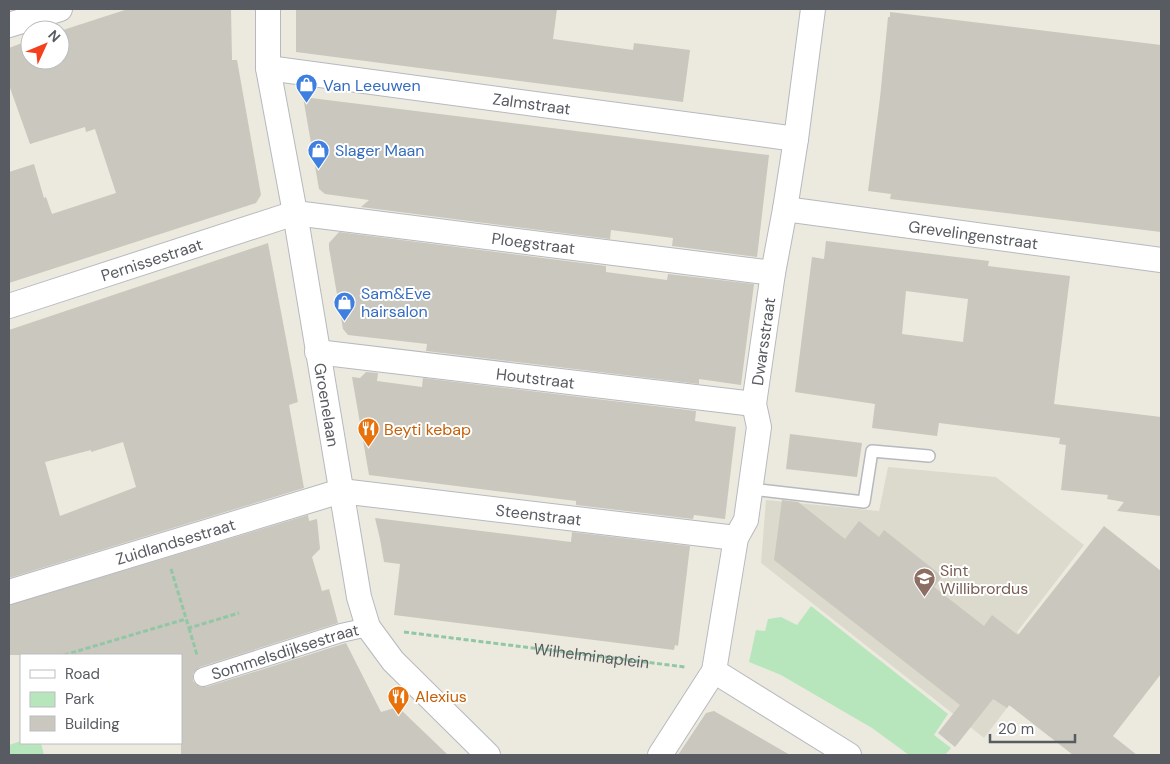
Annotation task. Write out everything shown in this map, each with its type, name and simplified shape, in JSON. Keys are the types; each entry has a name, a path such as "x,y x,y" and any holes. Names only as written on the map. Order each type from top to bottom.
{"street":[{"path":"9,25 60,9"},
{"name":"Groenelaan","path":"268,9 268,68 295,213 359,596 368,627 393,661 488,755"},
{"name":"Dwarsstraat","path":"714,671 736,538 746,520 759,426 754,404 772,273 785,209 796,139 813,9"},
{"name":"Zalmstraat","path":"268,68 796,139"},
{"name":"Grevelingenstraat","path":"785,209 1161,260"},
{"name":"Ploegstraat","path":"295,213 772,273"},
{"name":"Pernissestraat","path":"9,306 295,213"},
{"name":"Houtstraat","path":"317,352 754,404"},
{"name":"Steenstraat","path":"341,491 736,538"},
{"name":"Zuidlandsestraat","path":"9,592 341,491"},
{"name":"Sommelsdijksestraat","path":"203,677 341,633 368,627"},
{"path":"660,755 714,671 848,755"}],"lane":[{"path":"750,489 864,502 872,452 929,456"}],"path":[{"path":"163,545 189,628 239,613"},
{"path":"67,654 186,619"},
{"name":"Wilhelminaplein","path":"368,627 714,671"}],"shaded area":[{"name":"Sint Willibrordus","path":"888,467 996,477 1084,545 1017,632 1047,656 984,738 761,563 766,500 879,511"}],"green space":[{"path":"811,606 948,714 934,735 951,748 945,755 909,755 872,728 781,675 749,662 756,630 765,631 768,619 781,617 797,625"},
{"path":"20,741 20,744 41,744 44,755 9,755 9,745"}],"building":[{"path":"128,9 231,9 232,60 237,60 261,195 256,203 9,283 9,172 34,164 44,198 46,197 52,214 116,193 95,129 86,132 85,127 30,144 9,85 9,48 20,44 20,70 70,70 70,28"},
{"path":"296,9 557,9 553,39 633,50 634,43 690,50 683,102 296,52"},
{"path":"890,12 1161,45 1161,232 890,199 891,194 868,191"},
{"path":"303,97 769,155 757,257 672,246 673,238 611,230 610,239 361,207 369,200 325,194 319,189"},
{"path":"339,232 606,266 606,272 667,280 668,274 754,284 741,385 699,379 699,384 426,351 427,344 348,335 343,329 329,248 329,243"},
{"path":"826,241 989,261 988,266 1070,276 1054,404 1161,417 1161,516 1117,511 1124,502 1107,499 1108,495 1061,490 1066,445 1059,444 1060,438 939,423 937,436 872,428 875,404 795,392 812,257 824,259","holes":["906,291 968,299 963,342 902,334"]},
{"path":"268,243 298,402 289,405 304,488 9,578 9,330","holes":["123,442 136,487 60,516 45,462 91,450 91,452"]},
{"path":"366,372 378,373 377,381 422,387 423,378 696,411 695,421 736,427 725,519 694,515 693,519 576,505 576,501 369,475 352,377 360,378"},
{"path":"790,434 862,443 857,477 786,469"},
{"path":"782,500 798,502 845,539 859,521 879,537 884,530 942,576 934,587 984,626 992,615 1018,635 1104,526 1161,571 1161,674 1113,736 1137,755 1073,755 1009,705 1007,708 993,699 955,747 938,733 960,705 774,560"},
{"path":"308,515 309,521 317,519 320,549 312,557 322,591 329,589 338,623 200,667 193,674 193,681 200,687 206,687 346,643 381,712 398,707 448,755 181,755 182,654 9,655 9,605"},
{"path":"375,518 571,542 572,532 690,546 678,646 675,645 674,650 394,615 400,564 384,562"},
{"path":"714,711 790,755 678,755 706,713"}],"place":[{"name":"Van Leeuwen","path":"307,104"},
{"name":"Slager Maan","path":"319,169"},
{"name":"Sam&Eve hairsalon","path":"345,321"},
{"name":"Beyti kebap","path":"368,448"},
{"name":"Sint Willibrordus","path":"924,598"},
{"name":"Alexius","path":"399,715"}]}
